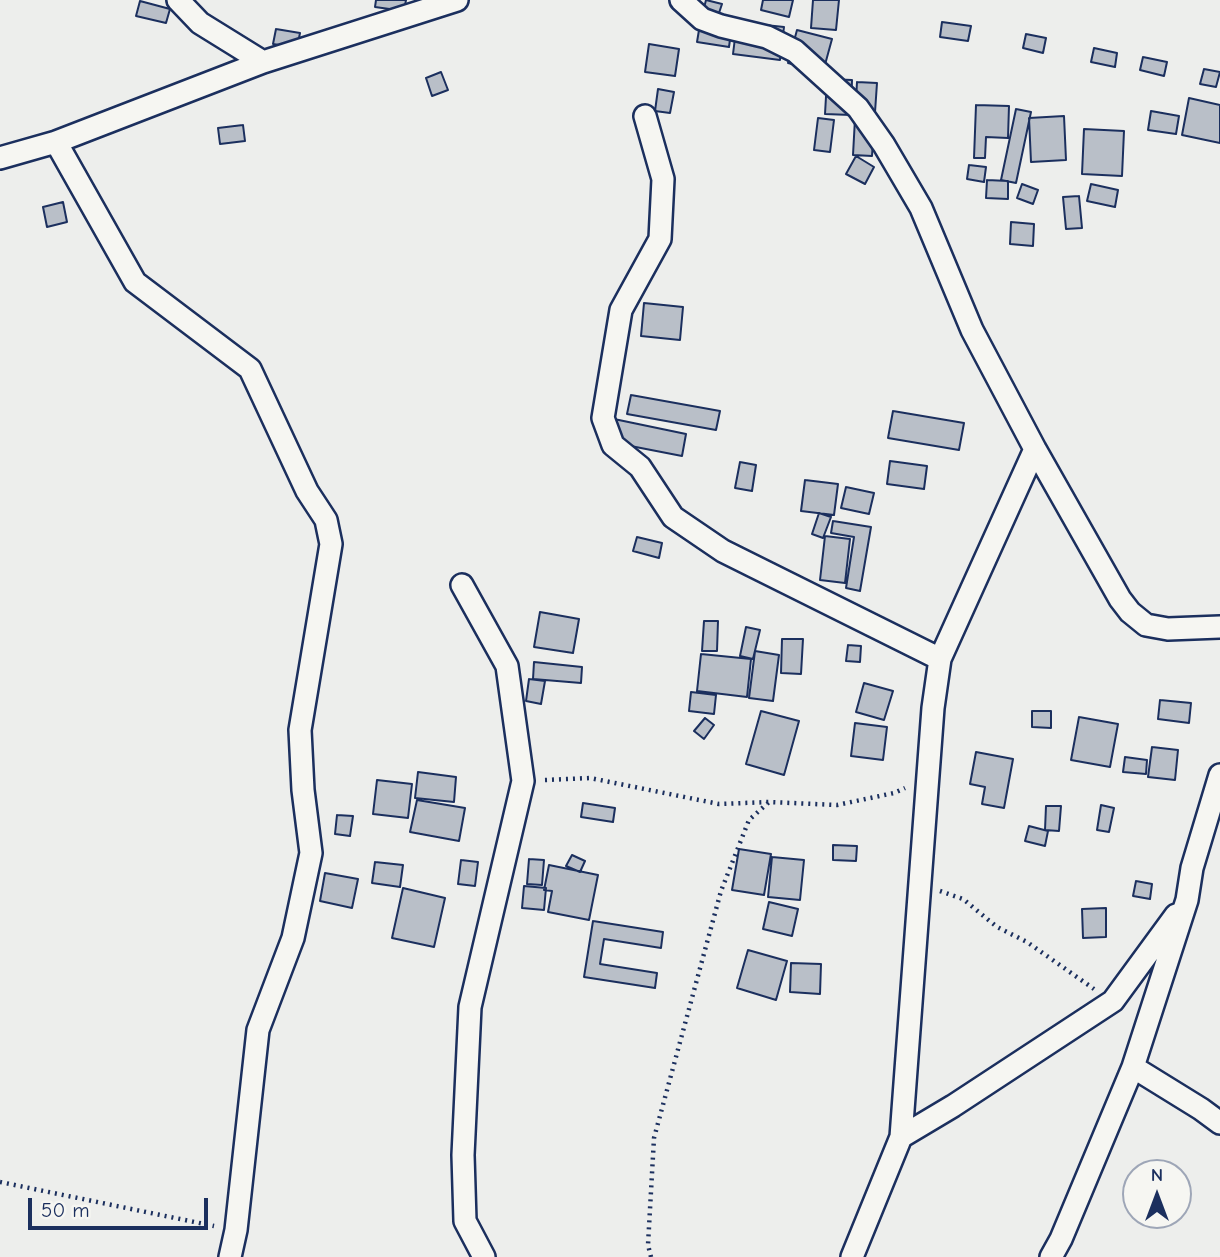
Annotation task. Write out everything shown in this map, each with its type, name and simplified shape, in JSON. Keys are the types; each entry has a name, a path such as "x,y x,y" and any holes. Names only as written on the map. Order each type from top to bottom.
{"street":[{"path":"178,0 200,23 264,62"},
{"path":"0,159 56,142 264,62 457,0"},
{"path":"681,0 702,19 767,37 795,51 858,108 921,208 972,330 1035,449 1130,612 1146,625 1168,629 1220,627"},
{"path":"645,116 663,179 660,239 621,310 603,418 613,444 640,467 673,517 723,551 940,659"},
{"path":"56,142 135,282 250,369 307,491 326,520 331,544 300,730 303,790 311,853 293,938 258,1030 236,1230 230,1257"},
{"path":"852,1257 901,1137 933,708 940,659 1035,449"},
{"path":"462,585 506,666 523,781 470,1007 463,1155 465,1221 484,1257"},
{"path":"1051,1257 1133,1067 1187,900 1192,868 1220,775"},
{"path":"901,1137 953,1107 1113,1001 1187,900"},
{"path":"1133,1067 1220,1123"}],"path":[{"path":"523,781 590,778 719,804 769,802 837,805 894,793 928,776"},
{"path":"651,1257 648,1245 654,1138 721,891 749,820 769,802"},
{"path":"919,884 963,899 997,927 1027,942 1113,1001"},
{"path":"0,1182 236,1230"}],"building":[{"path":"376,0 406,0 404,11 375,7"},
{"path":"706,0 722,4 718,16 703,12"},
{"path":"763,0 793,0 789,17 761,10"},
{"path":"813,0 839,0 836,30 811,28"},
{"path":"140,1 170,9 166,23 136,16"},
{"path":"702,12 733,17 729,47 697,42"},
{"path":"737,22 784,27 780,60 733,54"},
{"path":"942,22 971,26 968,41 940,37"},
{"path":"276,29 300,33 297,48 273,44"},
{"path":"797,30 832,39 823,72 788,63"},
{"path":"1026,34 1046,38 1043,53 1023,48"},
{"path":"649,44 679,49 675,76 645,72"},
{"path":"1094,48 1117,53 1115,67 1091,62"},
{"path":"1143,57 1167,62 1164,76 1140,70"},
{"path":"1204,69 1220,72 1216,87 1200,84"},
{"path":"441,72 448,90 432,96 426,78"},
{"path":"827,79 852,80 851,115 825,114"},
{"path":"857,82 877,83 872,156 853,155"},
{"path":"658,89 674,92 670,113 655,111"},
{"path":"1189,98 1220,105 1220,143 1182,135"},
{"path":"976,105 1009,106 1008,138 986,137 985,158 974,158"},
{"path":"1016,109 1031,112 1016,183 1001,180"},
{"path":"1151,111 1179,116 1176,134 1148,130"},
{"path":"1064,116 1066,160 1031,162 1029,118"},
{"path":"818,118 834,120 830,152 814,150"},
{"path":"243,125 245,141 220,144 218,128"},
{"path":"1084,129 1124,131 1122,176 1082,174"},
{"path":"856,156 874,167 865,184 846,174"},
{"path":"969,165 986,167 984,182 967,179"},
{"path":"987,180 1008,181 1008,199 986,198"},
{"path":"1022,184 1038,190 1033,204 1017,198"},
{"path":"1091,184 1118,190 1115,207 1087,201"},
{"path":"1079,196 1082,228 1066,229 1063,197"},
{"path":"63,202 67,222 47,227 43,207"},
{"path":"1011,222 1034,224 1033,246 1010,244"},
{"path":"644,303 683,307 680,340 641,336"},
{"path":"631,395 720,411 716,430 627,414"},
{"path":"893,411 964,423 959,450 888,438"},
{"path":"614,419 686,434 682,456 610,442"},
{"path":"890,461 927,466 924,489 887,484"},
{"path":"740,462 756,465 752,491 735,488"},
{"path":"805,480 838,484 834,515 801,511"},
{"path":"846,487 874,493 869,514 841,508"},
{"path":"819,513 831,517 823,538 812,534"},
{"path":"833,521 871,527 860,591 846,588 854,537 831,533"},
{"path":"825,536 850,539 845,583 820,580"},
{"path":"637,537 662,543 659,558 633,551"},
{"path":"540,612 579,619 573,653 534,647"},
{"path":"704,621 718,621 717,651 702,651"},
{"path":"746,627 760,630 753,659 740,656"},
{"path":"782,639 803,639 801,674 781,673"},
{"path":"848,645 861,646 860,662 846,661"},
{"path":"755,651 779,655 773,701 749,698"},
{"path":"701,654 751,659 747,697 697,691"},
{"path":"534,662 582,667 581,683 533,679"},
{"path":"529,679 545,681 541,704 526,701"},
{"path":"864,683 893,691 884,720 856,712"},
{"path":"691,692 716,695 714,714 689,711"},
{"path":"1160,700 1191,703 1189,723 1158,719"},
{"path":"761,711 799,721 784,775 746,764"},
{"path":"1032,711 1051,711 1051,728 1032,727"},
{"path":"1079,717 1118,724 1110,767 1071,760"},
{"path":"705,718 714,725 704,739 694,731"},
{"path":"855,723 887,727 883,760 851,756"},
{"path":"1152,747 1178,750 1175,780 1148,777"},
{"path":"976,752 1013,759 1004,808 982,804 985,787 970,784"},
{"path":"1125,757 1147,760 1146,774 1123,772"},
{"path":"418,772 456,777 454,802 415,798"},
{"path":"377,780 412,784 408,818 373,814"},
{"path":"417,800 465,808 459,841 410,832"},
{"path":"583,803 615,808 613,822 581,817"},
{"path":"1101,805 1114,808 1109,832 1097,830"},
{"path":"1046,806 1061,806 1059,831 1045,830"},
{"path":"337,815 353,816 350,836 335,834"},
{"path":"1029,826 1048,831 1045,846 1025,841"},
{"path":"833,845 857,846 856,861 833,860"},
{"path":"739,849 771,854 764,895 732,890"},
{"path":"572,855 585,861 580,872 566,866"},
{"path":"772,857 804,860 800,900 768,897"},
{"path":"529,859 544,860 542,885 527,884"},
{"path":"461,860 478,862 475,886 458,884"},
{"path":"375,862 403,865 400,887 372,883"},
{"path":"549,865 598,875 589,920 548,912 552,891 544,890"},
{"path":"325,873 358,879 352,908 320,901"},
{"path":"1136,881 1152,884 1150,899 1133,896"},
{"path":"524,886 546,888 544,910 522,908"},
{"path":"403,888 445,898 434,947 392,938"},
{"path":"769,902 798,909 792,936 763,929"},
{"path":"1106,908 1106,937 1083,938 1082,909"},
{"path":"593,921 663,932 661,948 604,939 600,964 657,973 655,988 584,977"},
{"path":"748,950 787,961 776,1000 737,988"},
{"path":"791,963 821,964 820,994 790,992"}]}
